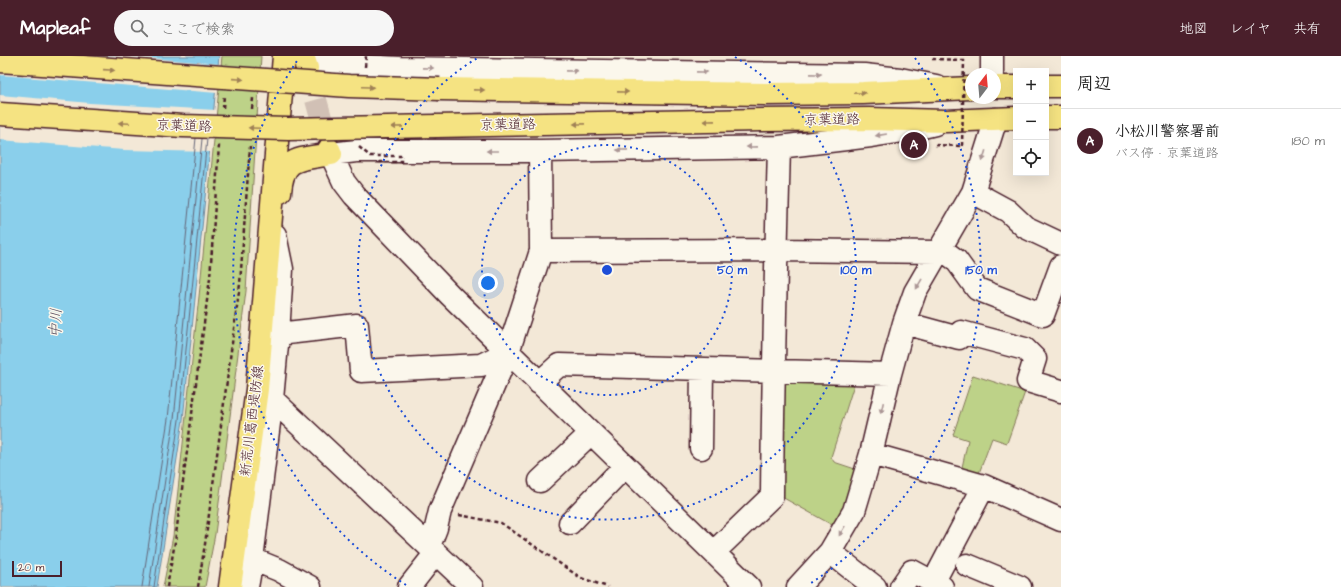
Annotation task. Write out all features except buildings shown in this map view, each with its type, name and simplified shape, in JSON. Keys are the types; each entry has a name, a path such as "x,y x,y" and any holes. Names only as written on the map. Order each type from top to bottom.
{"main road":[{"name":"新荒川葛西堤防線","path":"230,587 257,389 271,245 270,215 284,56"},
{"name":"京葉道路","path":"0,61 349,86 440,89 765,94 863,93 965,88"},
{"path":"1049,86 1061,86"},
{"path":"1001,87 1013,87"},
{"name":"京葉道路","path":"0,114 175,126 288,129 762,120 869,119 946,121 1006,119"},
{"path":"1049,117 1061,117"},
{"name":"新荒川葛西堤防線","path":"271,245 279,214 281,182 284,172 298,160 330,151"}],"street":[{"path":"992,56 992,68"},
{"path":"305,62 782,64 900,79 949,89"},
{"path":"798,587 830,552 854,511 871,454 904,322 915,292 973,192 1006,119"},
{"path":"749,587 450,295 354,195 344,182 330,151 540,151 779,146 871,136 910,130 946,121"},
{"path":"714,552 772,496 773,370 779,146"},
{"path":"424,587 436,553 436,528 440,511 508,352 541,251 540,151"},
{"path":"973,192 1008,211 1025,227 1061,244"},
{"path":"247,587 272,399 278,334 282,269 271,245"},
{"path":"541,251 939,250 956,260 977,289 1043,315 1061,266"},
{"path":"904,322 959,338 961,332 1025,349 1035,359 1028,381 1061,391"},
{"path":"278,334 357,326 361,371 481,365 508,352"},
{"path":"539,383 559,366 890,374"},
{"path":"701,448 702,369"},
{"path":"272,399 472,587"},
{"path":"540,481 592,433"},
{"path":"871,454 984,486 1061,520"},
{"path":"570,523 625,466"},
{"path":"901,587 912,571 938,585 984,486"},
{"path":"830,552 876,587"},
{"path":"409,587 436,553"},
{"path":"252,558 279,570 310,587"},
{"path":"967,565 1020,587"}],"path":[{"path":"365,72 366,56"},
{"path":"928,145 962,146 964,60 932,59"},
{"path":"222,110 224,94"},
{"path":"252,110 253,95"},
{"path":"167,587 176,534 210,278 220,141"},
{"path":"198,587 240,284 251,141"},
{"path":"358,146 370,156 401,156 401,162 379,162 379,159"},
{"path":"440,511 501,523 581,578 608,587"}],"green space":[{"path":"222,56 261,56 246,291 215,534 205,587 163,587 173,536 200,287"},
{"path":"973,375 1025,392 1007,443 992,438 978,476 961,472 968,440 953,435"},
{"path":"786,376 856,378 831,457 834,462 855,469 842,510 834,526 780,496 781,383"}],"water":[{"name":"中川","path":"0,56 219,56 183,420 157,587 0,587"}],"pier":[{"path":"0,56 127,56 220,64 217,93 0,75"},
{"path":"0,95 90,103 216,110 211,152 124,150 0,140"}],"tunnel":[{"path":"307,68 329,146"}],"place":[{"name":"小松川警察署前","path":"914,145"}]}
